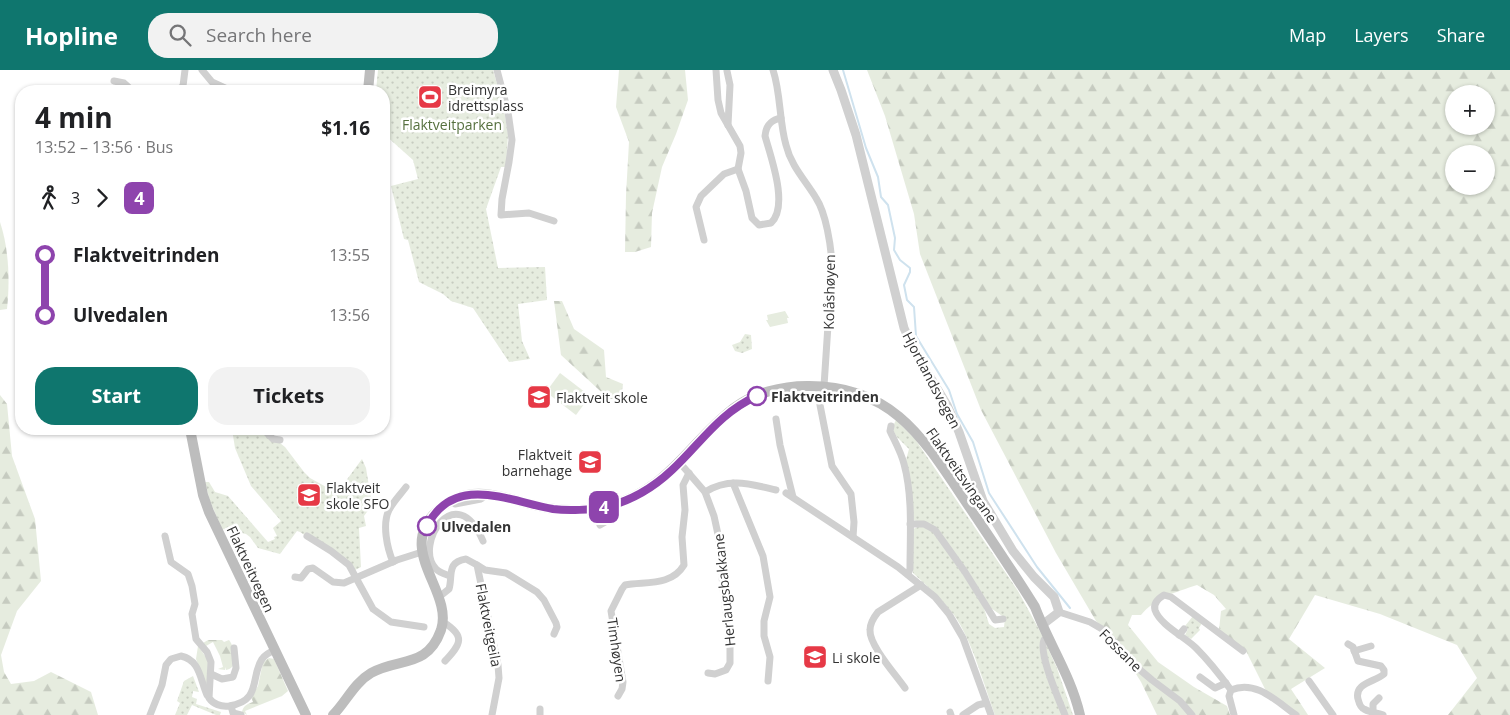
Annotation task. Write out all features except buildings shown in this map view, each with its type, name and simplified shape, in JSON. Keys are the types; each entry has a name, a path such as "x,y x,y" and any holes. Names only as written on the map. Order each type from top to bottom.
{"main road":[{"path":"369,85 370,70"},
{"name":"Flaktveitsvingane","path":"443,622 443,611 439,597 424,562 422,552 423,537 429,521 436,512 451,500 461,496 488,494 556,509 594,508 613,504 636,495 654,485 680,463 718,422 740,404 759,395 782,388 824,386 839,388 854,392 879,403 898,415 924,440 1035,607 1068,676 1080,715"},
{"name":"Flaktveitvegen","path":"191,435 209,512 306,715"},
{"path":"333,715 360,682 371,673 390,666 406,663 426,653 435,643 443,622"}],"street":[{"path":"183,85 185,70"},
{"path":"202,70 212,82 218,85"},
{"path":"497,70 508,112 512,140 501,215 529,213 554,221"},
{"path":"716,70 721,113 740,146 741,153 738,169 746,191 752,218 759,225 771,223 778,214 778,192 765,136 766,129 770,123 774,119 781,118"},
{"name":"Kolåshøyen","path":"773,70 777,84 785,144 790,159 818,200 831,250 832,264 824,386"},
{"name":"Hjortlandsvegen","path":"833,70 856,135 904,328 959,432 983,501 1013,551 1054,597 1059,612"},
{"path":"727,71 730,92 728,125"},
{"path":"114,81 126,85"},
{"path":"704,240 696,207 701,196 724,174 738,169"},
{"path":"820,405 830,460 836,474 851,494 854,522 853,537"},
{"path":"776,419 790,495 908,574 935,597 949,614 963,638 991,715"},
{"path":"890,426 890,431 902,458 906,475 910,524 910,569 908,574"},
{"path":"270,435 280,440"},
{"name":"Herlaugsbakkane","path":"680,463 705,492 714,516 719,539 731,656 726,670 715,674 708,673"},
{"name":"Timhøyen","path":"618,696 623,682 611,611 625,585 659,582 675,574 684,565 682,537 685,510 683,485 689,473"},
{"path":"705,492 717,484 733,483 776,490"},
{"path":"733,483 763,556 770,597 764,621 764,636 770,657 768,680"},
{"path":"392,562 388,544 386,518 391,507 406,487"},
{"path":"600,525 614,517 613,504"},
{"path":"450,576 436,569 430,557 430,542 439,524 452,514 464,514 473,521 483,540"},
{"path":"910,524 928,526 934,530 964,570 995,620 1003,619"},
{"path":"165,536 171,562 188,574 195,604 192,614 196,639 210,658 211,674 208,698"},
{"path":"307,536 349,565 371,571"},
{"path":"295,577 301,578 310,568 313,568 336,583 348,582 392,562 422,552"},
{"name":"Flaktveitgeila","path":"439,597 449,589 453,565 462,559 471,560 485,570 506,573 541,596 556,624 554,634"},
{"path":"349,565 373,609 379,614 391,622 424,627"},
{"name":"Flaktveitgeila","path":"477,565 498,665 499,678 492,715"},
{"path":"905,688 872,641 870,630 874,617 878,612 921,585"},
{"path":"1232,690 1206,658 1179,635 1155,610 1155,604 1164,595 1171,597 1243,651"},
{"path":"1042,625 1059,612"},
{"name":"Fossane","path":"1059,612 1090,622 1102,629 1139,669 1180,701 1192,715"},
{"path":"443,622 455,630 459,637 458,646 445,661"},
{"path":"1179,635 1184,629"},
{"path":"1044,640 1041,646 1043,655 1065,715"},
{"path":"1348,644 1358,660 1381,666 1384,670 1384,674 1380,678 1362,685 1358,690 1357,696 1360,706 1364,710 1383,715"},
{"path":"1354,651 1371,646"},
{"path":"211,674 222,679 232,677 236,662 234,648"},
{"path":"150,715 162,685 166,665 171,659 181,656 191,660 196,665 208,698 219,705 231,706 243,701 252,693 260,662 275,650"},
{"path":"1200,677 1214,688 1226,683"},
{"path":"1309,681 1333,715"},
{"path":"1234,715 1230,696 1232,690 1239,687 1262,691 1296,715"},
{"path":"1373,711 1373,704 1379,698"},
{"path":"963,715 978,705 986,703"},
{"path":"231,706 237,715"}],"green space":[{"name":"Flaktveitparken","path":"378,70 493,70 503,104 508,134 506,167 501,167 486,209 498,268 545,267 547,300 518,304 522,341 530,359 509,362 473,308 451,301 443,294 419,282 408,240 404,239 391,186 418,179 413,160 390,139 390,85 377,85"},
{"path":"619,70 685,70 688,100 662,167 652,213 651,247 635,252 625,252 629,142 616,107"},
{"path":"867,70 1510,70 1510,715 1448,715 1477,678 1457,645 1380,614 1315,595 1289,639 1325,668 1291,689 1308,715 1295,715 1269,697 1246,651 1219,630 1221,611 1226,609 1214,595 1197,585 1159,600 1141,615 1132,615 1128,625 1158,662 1194,687 1227,706 1230,715 1157,715 1141,682 1119,646 1096,621 1056,553 981,410 920,254 914,214 885,116"},
{"path":"0,222 7,254 8,287 7,309 0,310"},
{"path":"554,301 562,301 574,329 604,350 606,377 623,384 621,399 609,399 561,355"},
{"path":"785,311 789,318 787,318 788,323 770,327 766,320 768,320 767,315"},
{"path":"745,334 751,335 752,349 742,353 735,351 732,345 740,342"},
{"path":"560,373 590,396 576,415 546,392"},
{"path":"0,395 7,404 12,456 35,519 41,581 17,611 1,655 4,672 11,684 34,681 51,672 91,692 98,715 0,715"},
{"path":"896,420 915,439 1018,591 1041,633 1057,668 1073,715 995,715 972,650 960,625 945,604 913,573 913,529 920,526 931,528 982,602 989,624 995,628 1004,627 1005,618 988,606 929,524 913,520 906,460 909,449 896,436 892,428"},
{"path":"233,435 270,435 285,447 310,478 337,493 362,459 366,468 372,505 364,516 366,526 359,528 361,567 351,572 348,565 297,531 280,554 258,548 246,534 222,529 210,501 205,482 209,482 215,492 228,496 268,542 277,536 273,528 281,521 251,486 235,448"},
{"path":"1193,616 1202,623 1199,628 1200,630 1191,639 1185,635 1188,629 1185,626"},
{"path":"208,640 222,640 224,642 229,640 235,658 230,669 226,670 226,667 225,670 218,669 223,667 220,656 213,642 206,646 203,643"},
{"path":"198,646 208,660 207,689 196,659"},
{"path":"269,658 274,659 288,691 282,696 245,711 247,715 242,712 246,706 253,702 251,697 258,686 263,662"},
{"path":"193,676 199,692 193,691 192,697 197,699 196,704 221,712 220,715 192,705 187,715 175,715 180,703 177,701 184,681"}],"waterway":[{"path":"843,70 866,148 878,177 881,197 888,205 895,238 894,250 900,260 910,268 904,285 907,300 914,307 916,336 949,390 957,414 973,442 989,493 1037,567 1070,608"}],"bus line":[{"name":"4","path":"427,526 432,516 451,500 475,493 488,494 556,509 582,509 613,504 654,485 672,471 718,422 740,404 757,396"}],"place":[{"name":"Breimyra idrettsplass","path":"430,97"},
{"name":"Flaktveitrinden","path":"757,396"},
{"name":"Flaktveit skole","path":"539,397"},
{"name":"Flaktveit barnehage","path":"590,462"},
{"name":"Flaktveit skole SFO","path":"309,495"},
{"name":"Ulvedalen","path":"427,526"},
{"name":"Li skole","path":"815,657"}]}
